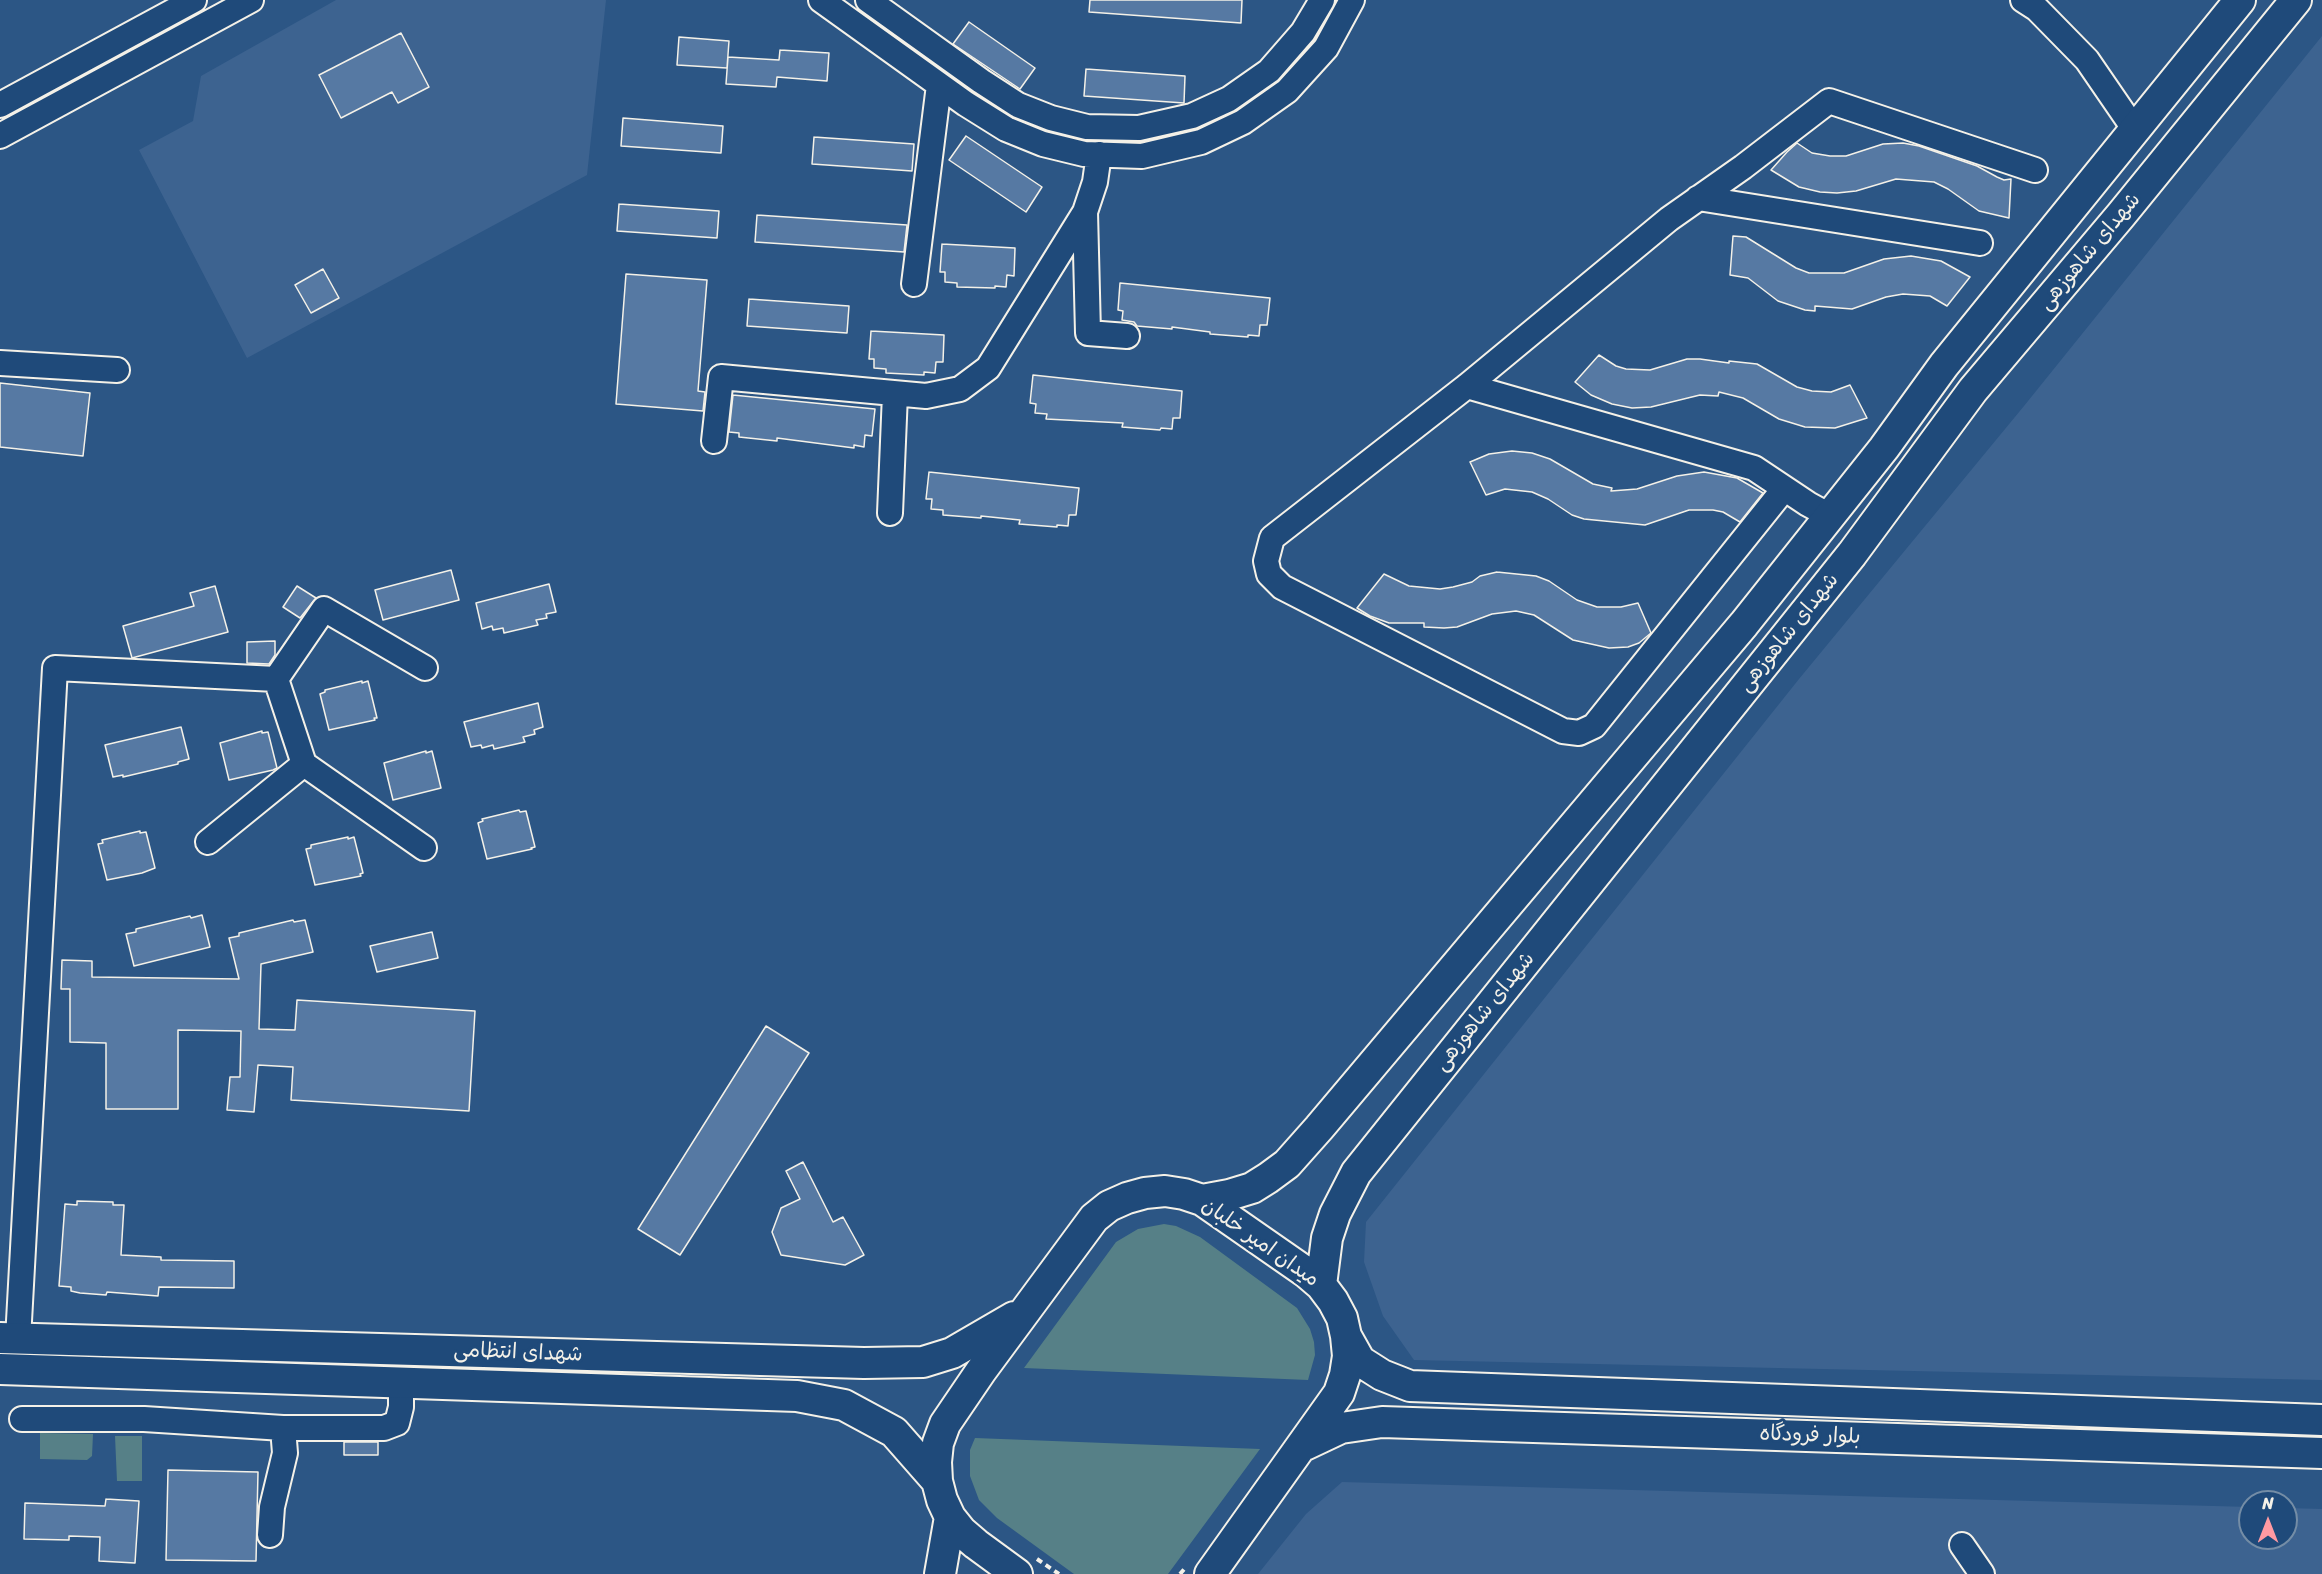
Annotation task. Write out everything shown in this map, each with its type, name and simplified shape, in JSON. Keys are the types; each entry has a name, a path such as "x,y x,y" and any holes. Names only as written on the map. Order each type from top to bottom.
{"main road":[{"name":"شهدای شاهوزهی","path":"1202,1200 1229,1196 1252,1188 1287,1164 1736,633 1884,448 1944,365 2240,0"},
{"name":"شهدای شاهوزهی","path":"1321,1285 1327,1238 1335,1214 1356,1173 1852,555 1973,390 2121,215 2296,0"},
{"path":"1884,448 1912,473"},
{"name":"میدان امیر خلبان","path":"1024,1564 976,1544 950,1517 937,1481 938,1443 945,1424 1024,1311 1094,1218 1109,1206 1126,1198 1165,1191 1202,1200 1218,1209 1321,1285 1333,1300 1342,1318 1346,1336 1348,1356 1339,1393 1210,1574"},
{"name":"شهدای انتظامی","path":"9,1338 864,1363 923,1362 952,1353 1024,1311"},
{"name":"بلوار فرودگاه","path":"1346,1336 1360,1361 1382,1375 1410,1386 2322,1420"},
{"path":"401,1350 401,1382"},
{"name":"شهدای انتظامی","path":"0,1369 797,1396 844,1405 894,1432 937,1481"},
{"name":"بلوار فرودگاه","path":"1302,1446 1341,1428 1382,1422 2322,1453"},
{"path":"940,1574 950,1517"}],"street":[{"path":"0,105 194,0"},
{"path":"0,136 251,0"},
{"path":"821,0 939,85 1006,129 1043,144 1084,154 1142,156 1201,142 1243,122 1287,91 1326,48 1348,8 1320,2 1303,32 1269,71 1229,99 1192,116 1139,128 1087,127 1051,118 1018,105 867,0"},
{"path":"2023,0 2037,9 2087,60 2135,130"},
{"path":"128,36 142,59"},
{"path":"914,284 939,85"},
{"path":"1784,489 1594,726 1579,733 1563,731 1282,587 1269,574 1266,561 1272,538 1467,386 1669,219 1829,101 2035,170"},
{"path":"714,441 721,377 926,396 960,389 988,368 1085,212 1095,182 1099,154"},
{"path":"1698,198 1980,243"},
{"path":"1085,212 1088,333 1127,336"},
{"path":"0,363 117,370"},
{"path":"1467,386 1754,468 1830,516"},
{"path":"890,513 895,394"},
{"path":"276,679 324,609 425,668"},
{"path":"9,1338 55,668 276,679"},
{"path":"276,679 304,764 424,848"},
{"path":"208,842 304,764"},
{"path":"22,1419 144,1419 283,1428 384,1428 398,1423 402,1407 401,1382"},
{"path":"270,1535 272,1508 285,1453 283,1428"},
{"path":"1962,1545 1982,1574"}],"path":[{"path":"1024,1564 1059,1574"}],"shaded area":[{"path":"336,0 606,0 587,175 247,358 139,150 193,121 201,76"},
{"path":"2322,36 2322,1380 1414,1360 1383,1316 1364,1262 1366,1222 1799,679 2024,406"},
{"path":"1342,1482 2238,1507 2238,1550 2298,1550 2298,1508 2322,1509 2322,1574 1258,1574 1306,1514"}],"green space":[{"path":"1164,1224 1176,1226 1200,1237 1297,1308 1310,1329 1314,1342 1315,1355 1308,1380 1024,1368 1116,1242 1138,1229"},
{"path":"40,1433 93,1434 92,1456 87,1460 40,1459"},
{"path":"115,1436 142,1436 142,1481 117,1481"},
{"path":"975,1438 1260,1449 1168,1574 1074,1574 997,1518 979,1500 970,1476 970,1450"}],"building":[{"path":"1090,0 1242,0 1241,23 1089,12"},
{"path":"969,22 1035,68 1020,89 953,44"},
{"path":"401,33 429,87 398,103 392,92 341,118 319,75"},
{"path":"679,37 729,41 727,68 677,65"},
{"path":"780,50 829,53 827,81 777,77 776,87 726,84 728,57 779,60"},
{"path":"1086,69 1185,76 1184,103 1084,96"},
{"path":"623,118 723,126 721,153 621,146"},
{"path":"966,136 1042,187 1026,212 949,160"},
{"path":"814,137 914,144 912,171 812,164"},
{"path":"1797,143 1812,153 1846,156 1883,144 1903,143 1919,146 1977,166 2004,180 2011,179 2009,218 1979,211 1934,182 1896,179 1856,191 1837,193 1799,187 1771,170"},
{"path":"619,204 719,211 717,238 617,231"},
{"path":"757,215 907,225 904,252 755,242"},
{"path":"1733,236 1746,237 1796,268 1809,273 1844,273 1884,259 1911,256 1941,261 1970,277 1947,306 1930,296 1903,294 1886,297 1852,309 1815,306 1815,311 1805,310 1778,301 1748,278 1730,275"},
{"path":"942,244 1015,248 1014,276 1007,275 1006,287 995,286 995,288 957,287 957,283 945,282 945,272 940,272"},
{"path":"323,269 339,298 311,313 295,285"},
{"path":"626,274 707,280 698,391 705,392 703,411 616,404"},
{"path":"1120,283 1270,298 1267,325 1260,325 1259,336 1248,335 1248,337 1210,334 1210,332 1172,327 1172,329 1137,326 1134,322 1122,320 1123,311 1118,310"},
{"path":"749,299 849,306 847,333 747,326"},
{"path":"871,331 944,335 943,362 936,362 935,373 924,372 924,375 886,373 886,369 874,368 874,359 869,359"},
{"path":"1599,355 1616,366 1626,369 1650,370 1687,359 1729,363 1729,361 1757,364 1797,387 1812,391 1831,392 1850,385 1867,418 1835,428 1805,427 1779,419 1743,398 1719,392 1718,396 1700,395 1651,407 1632,408 1612,404 1591,395 1575,382"},
{"path":"1033,375 1182,391 1180,418 1173,418 1172,429 1161,428 1160,430 1122,427 1123,423 1046,419 1047,414 1035,413 1036,404 1030,403"},
{"path":"0,383 90,393 83,456 0,447"},
{"path":"733,395 875,409 872,436 865,435 864,447 854,445 854,448 777,438 777,441 739,437 739,433 729,432"},
{"path":"1512,451 1532,453 1550,459 1593,484 1612,488 1611,491 1637,489 1677,476 1704,472 1737,478 1763,493 1740,522 1723,512 1713,510 1689,510 1645,525 1584,519 1572,515 1548,499 1532,492 1505,489 1486,495 1470,462 1489,454"},
{"path":"929,472 1079,488 1076,515 1069,515 1068,526 1057,525 1057,527 1019,524 1020,520 943,515 943,510 931,509 932,499 926,499"},
{"path":"451,570 459,600 383,620 375,590"},
{"path":"1497,572 1536,576 1549,581 1577,600 1597,607 1621,607 1638,603 1651,633 1639,643 1628,647 1609,648 1573,640 1534,615 1516,611 1492,614 1457,627 1444,628 1424,627 1424,623 1389,623 1357,608 1384,574 1409,586 1440,589 1472,582 1480,576"},
{"path":"549,584 556,612 546,614 547,618 536,620 538,625 504,633 503,628 493,630 492,626 482,629 476,603"},
{"path":"215,586 228,632 132,658 123,626 194,606 190,593"},
{"path":"297,586 316,598 300,618 283,607"},
{"path":"275,641 275,655 269,664 247,663 247,642"},
{"path":"362,681 362,683 368,681 377,718 329,730 320,694 325,690"},
{"path":"538,703 543,727 534,730 535,734 523,737 525,742 494,749 493,745 482,748 481,745 471,747 464,722"},
{"path":"181,727 189,759 178,762 178,764 123,777 123,775 113,777 105,745"},
{"path":"262,731 262,733 268,732 277,768 229,780 220,743"},
{"path":"426,751 426,753 432,751 441,788 393,800 384,763"},
{"path":"519,810 520,812 526,811 535,847 487,859 478,823 483,821 482,819"},
{"path":"140,831 140,833 146,832 155,868 107,880 98,844 103,843 102,840"},
{"path":"348,837 348,839 354,837 363,873 360,874 361,876 315,885 306,849 311,848 311,845"},
{"path":"202,915 210,947 134,966 126,934 136,932 136,929"},
{"path":"293,920 294,922 305,920 313,952 261,964 259,1029 295,1030 297,1000 475,1011 469,1111 291,1100 293,1067 258,1065 254,1112 227,1110 230,1077 240,1077 241,1031 178,1030 178,1109 106,1109 106,1043 70,1042 70,989 61,989 62,960 92,961 92,977 239,979 229,938 239,936 239,933"},
{"path":"432,932 438,958 377,972 370,946"},
{"path":"766,1026 809,1053 680,1255 638,1229"},
{"path":"803,1162 833,1222 843,1217 864,1255 845,1265 781,1255 772,1232 781,1208 800,1199 786,1171"},
{"path":"77,1201 113,1202 113,1205 124,1205 121,1255 161,1257 161,1260 234,1261 234,1288 159,1287 158,1296 107,1292 106,1295 80,1293 71,1291 71,1287 59,1286 65,1204 77,1205"},
{"path":"344,1442 378,1442 378,1455 344,1455"},
{"path":"168,1470 258,1472 256,1561 166,1560"},
{"path":"106,1499 139,1501 135,1563 99,1561 100,1537 69,1536 69,1540 24,1539 25,1503 105,1506"}]}
